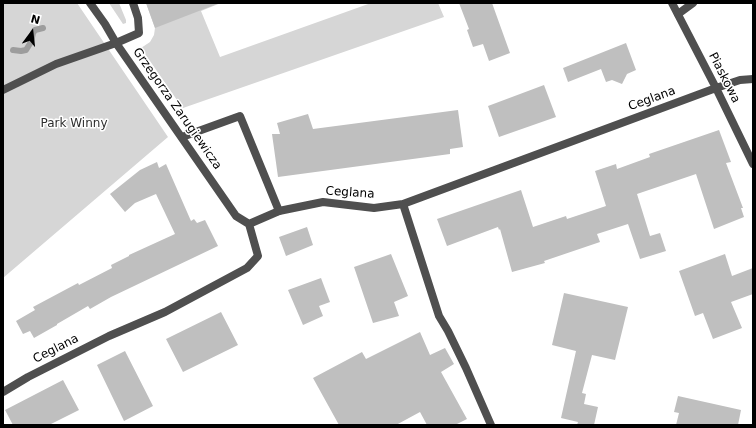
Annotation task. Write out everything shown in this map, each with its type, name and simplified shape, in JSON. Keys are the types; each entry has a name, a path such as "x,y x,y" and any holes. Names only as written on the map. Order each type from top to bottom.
{"street":[{"name":"Grzegorza Zarugiewicza","path":"90,3 236,216 249,224"},
{"path":"3,90 56,64 116,43 139,33 138,18 133,3"},
{"name":"Piaskowa","path":"672,3 753,164"},
{"path":"678,14 693,3"},
{"name":"Ceglana","path":"3,392 57,362 109,336 165,312 248,268 258,256 249,224 279,211 323,202 374,208 403,204 716,88 740,80 753,78"},
{"path":"182,137 240,116 279,211"},
{"path":"403,204 439,316 466,368 490,425"}],"green space":[{"name":"Park Winny","path":"3,3 77,3 168,137 3,278"},
{"path":"109,3 119,3 126,23 123,24"},
{"path":"146,3 221,3 201,11 220,57 371,3 438,3 444,17 183,108 141,48 150,42 154,35 155,28"}],"building":[{"path":"146,3 217,3 217,4 155,28"},
{"path":"459,3 492,3 510,53 489,61 483,44 473,47 467,30 469,29"},
{"path":"626,43 636,70 627,74 622,84 612,80 606,82 601,69 568,82 563,68"},
{"path":"544,85 556,117 499,137 488,106"},
{"path":"458,110 463,147 450,149 450,154 278,177 272,134 280,134 277,123 308,114 313,129"},
{"path":"719,130 731,162 726,163 743,208 741,208 744,217 714,229 696,174 637,194 650,236 660,233 666,251 640,259 628,224 597,234 600,242 544,261 545,263 512,272 500,229 499,230 498,227 447,246 437,219 521,190 533,227 566,216 567,219 606,206 595,171 616,164 617,169 650,157 649,154"},
{"path":"157,162 159,168 166,164 191,221 194,219 197,223 205,220 218,246 111,297 90,309 88,306 34,338 30,331 23,334 16,321 35,310 33,307 78,283 79,285 112,268 111,265 129,255 175,234 156,194 135,203 125,212 110,194 140,170"},
{"path":"307,227 313,245 286,256 279,237"},
{"path":"391,254 408,296 394,302 399,316 373,323 354,267"},
{"path":"725,254 732,276 753,268 753,294 731,302 742,328 713,339 703,313 695,316 679,271"},
{"path":"321,278 330,302 319,306 323,316 303,325 288,290"},
{"path":"564,293 628,307 615,360 592,355 582,393 586,394 584,404 598,407 594,425 577,425 578,422 561,418 576,351 552,345"},
{"path":"221,312 238,345 183,372 166,339"},
{"path":"420,332 430,355 445,348 454,364 441,372 467,419 455,425 427,425 420,412 396,425 339,425 313,378 362,352 366,359"},
{"path":"125,351 153,406 124,421 97,365"},
{"path":"63,380 79,410 49,425 13,425 5,410"},
{"path":"678,396 741,410 738,425 676,425 679,413 674,412"}],"waterway":[{"path":"13,50 26,50 31,42 35,30 43,28"}]}
